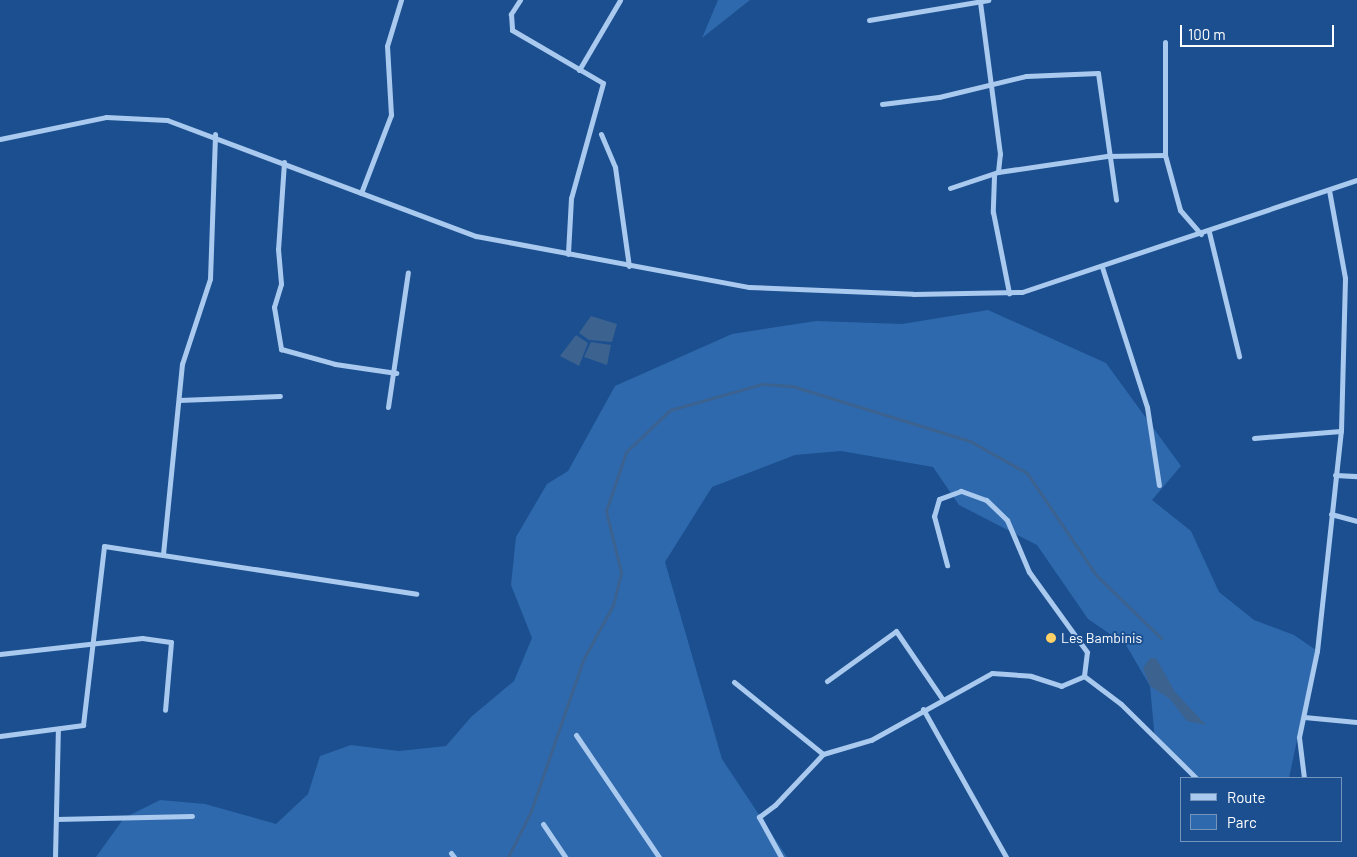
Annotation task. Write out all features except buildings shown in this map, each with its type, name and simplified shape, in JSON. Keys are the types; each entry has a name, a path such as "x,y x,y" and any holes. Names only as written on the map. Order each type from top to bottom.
{"street":[{"path":"361,193 391,115 387,46 401,0"},
{"path":"520,0 511,14 512,30 603,83 571,198 568,254"},
{"path":"579,70 620,0"},
{"path":"869,20 960,2 988,0"},
{"path":"980,2 991,86 996,174 993,212 1009,293"},
{"path":"1165,42 1165,155 1180,210 1201,234"},
{"path":"882,104 991,86 1026,76 1098,73 1107,156 1116,200"},
{"path":"0,139 54,125 133,115 215,134 457,232 629,266 774,289 1009,293 1209,232 1357,180"},
{"path":"163,554 182,364 210,279 215,134"},
{"path":"601,134 614,168 629,266"},
{"path":"950,188 996,174 1107,156 1165,155"},
{"path":"284,162 278,249 281,284 274,307 281,349 335,364 396,373"},
{"path":"1304,777 1299,737 1317,651 1341,431 1345,278 1329,190"},
{"path":"1209,232 1239,356"},
{"path":"1102,266 1147,408 1159,485"},
{"path":"388,407 396,373 408,272"},
{"path":"179,400 280,396"},
{"path":"1254,438 1341,431"},
{"path":"1335,475 1357,476"},
{"path":"947,565 934,516 939,499 961,491 986,500 1007,520 1029,572 1087,652 1084,676"},
{"path":"1331,514 1357,521"},
{"path":"0,736 78,728 84,722 101,547 163,554 416,594"},
{"path":"827,680 896,631 943,700"},
{"path":"0,654 142,638 171,642 165,710"},
{"path":"781,857 759,817 776,805 823,754 871,740 923,709 992,673 1031,676 1061,686 1084,676"},
{"path":"1084,676 1121,704 1195,777"},
{"path":"734,682 823,754"},
{"path":"923,709 1006,857"},
{"path":"1304,717 1357,722"},
{"path":"55,857 58,729"},
{"path":"576,735 659,857"},
{"path":"56,819 192,816"},
{"path":"543,824 565,857"}],"green space":[{"path":"718,0 750,0 702,38"},
{"path":"988,310 1106,363 1181,466 1152,500 1191,531 1219,592 1254,620 1294,635 1316,650 1289,777 1195,777 1155,740 1150,686 1126,645 1088,619 1037,545 959,505 933,467 841,451 795,455 712,487 665,562 722,759 787,857 96,857 124,818 160,800 205,804 276,824 308,794 320,756 351,745 399,751 446,746 471,717 514,681 532,638 511,585 516,537 547,484 568,471 615,386 732,334 816,321 902,324"}],"shaded area":[{"path":"591,316 617,324 612,342 589,340 579,333"},
{"path":"576,335 588,343 579,366 560,356"},
{"path":"591,342 611,345 607,365 584,357"},
{"path":"1150,658 1156,658 1175,692 1206,725 1187,721 1170,699 1150,686 1143,668"}],"waterway":[{"path":"508,857 531,811 583,660 613,605 621,572 606,511 626,452 670,410 762,384 792,386 970,441 1027,473 1096,575 1161,638"}],"place":[{"name":"Les Bambinis","path":"1051,638"}]}
